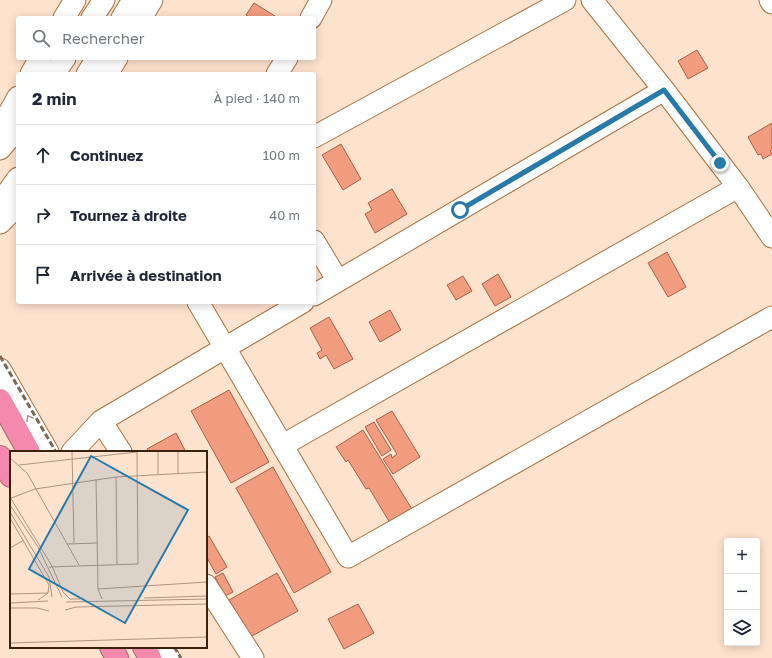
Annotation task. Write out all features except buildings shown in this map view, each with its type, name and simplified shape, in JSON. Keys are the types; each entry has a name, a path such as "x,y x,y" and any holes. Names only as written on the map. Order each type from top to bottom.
{"highway":[{"path":"0,400 27,451"},
{"path":"0,457 10,474"},
{"path":"112,648 117,658"},
{"path":"145,648 150,658"}],"street":[{"path":"65,16 75,0"},
{"path":"93,16 104,0"},
{"path":"123,16 133,0"},
{"path":"142,16 152,0"},
{"path":"312,16 321,0"},
{"path":"316,136 565,0"},
{"path":"592,0 664,90 738,187 772,237"},
{"path":"32,72 39,60"},
{"path":"55,72 64,60"},
{"path":"88,72 96,60"},
{"path":"108,72 116,60"},
{"path":"279,72 286,60"},
{"path":"316,294 664,90"},
{"path":"0,126 16,101"},
{"path":"0,149 16,130"},
{"path":"0,201 16,181"},
{"path":"283,445 738,187"},
{"path":"0,223 16,207"},
{"path":"316,244 338,281"},
{"path":"199,304 348,557 772,317"},
{"path":"73,451 101,421 300,304"},
{"path":"0,369 47,451"},
{"path":"101,421 120,451"},
{"path":"207,587 252,658"},
{"path":"163,648 169,658"}],"railway":[{"path":"0,356 55,451"},
{"path":"175,648 181,658"}],"route":[{"path":"460,210 664,90 720,163"}]}
